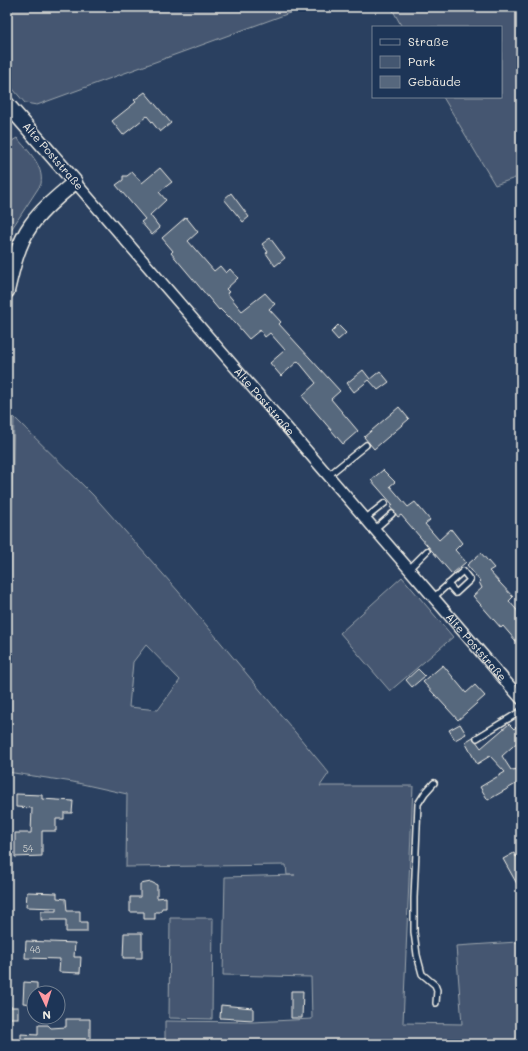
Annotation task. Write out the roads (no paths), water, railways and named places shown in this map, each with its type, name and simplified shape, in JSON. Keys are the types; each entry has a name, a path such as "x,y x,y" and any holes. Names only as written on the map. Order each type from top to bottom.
{"street":[{"name":"Alte Poststraße","path":"7,104 376,529 521,699"},
{"path":"7,291 12,268 30,225 42,211 75,182"}],"lane":[{"path":"329,475 366,445"},
{"path":"366,518 385,503"},
{"path":"376,529 392,514"},
{"path":"409,569 428,551"},
{"path":"434,597 448,584"},
{"path":"477,738 521,711"},
{"path":"434,784 425,793 418,804 414,919 417,955 422,974 435,985 437,990 436,1003"}]}
